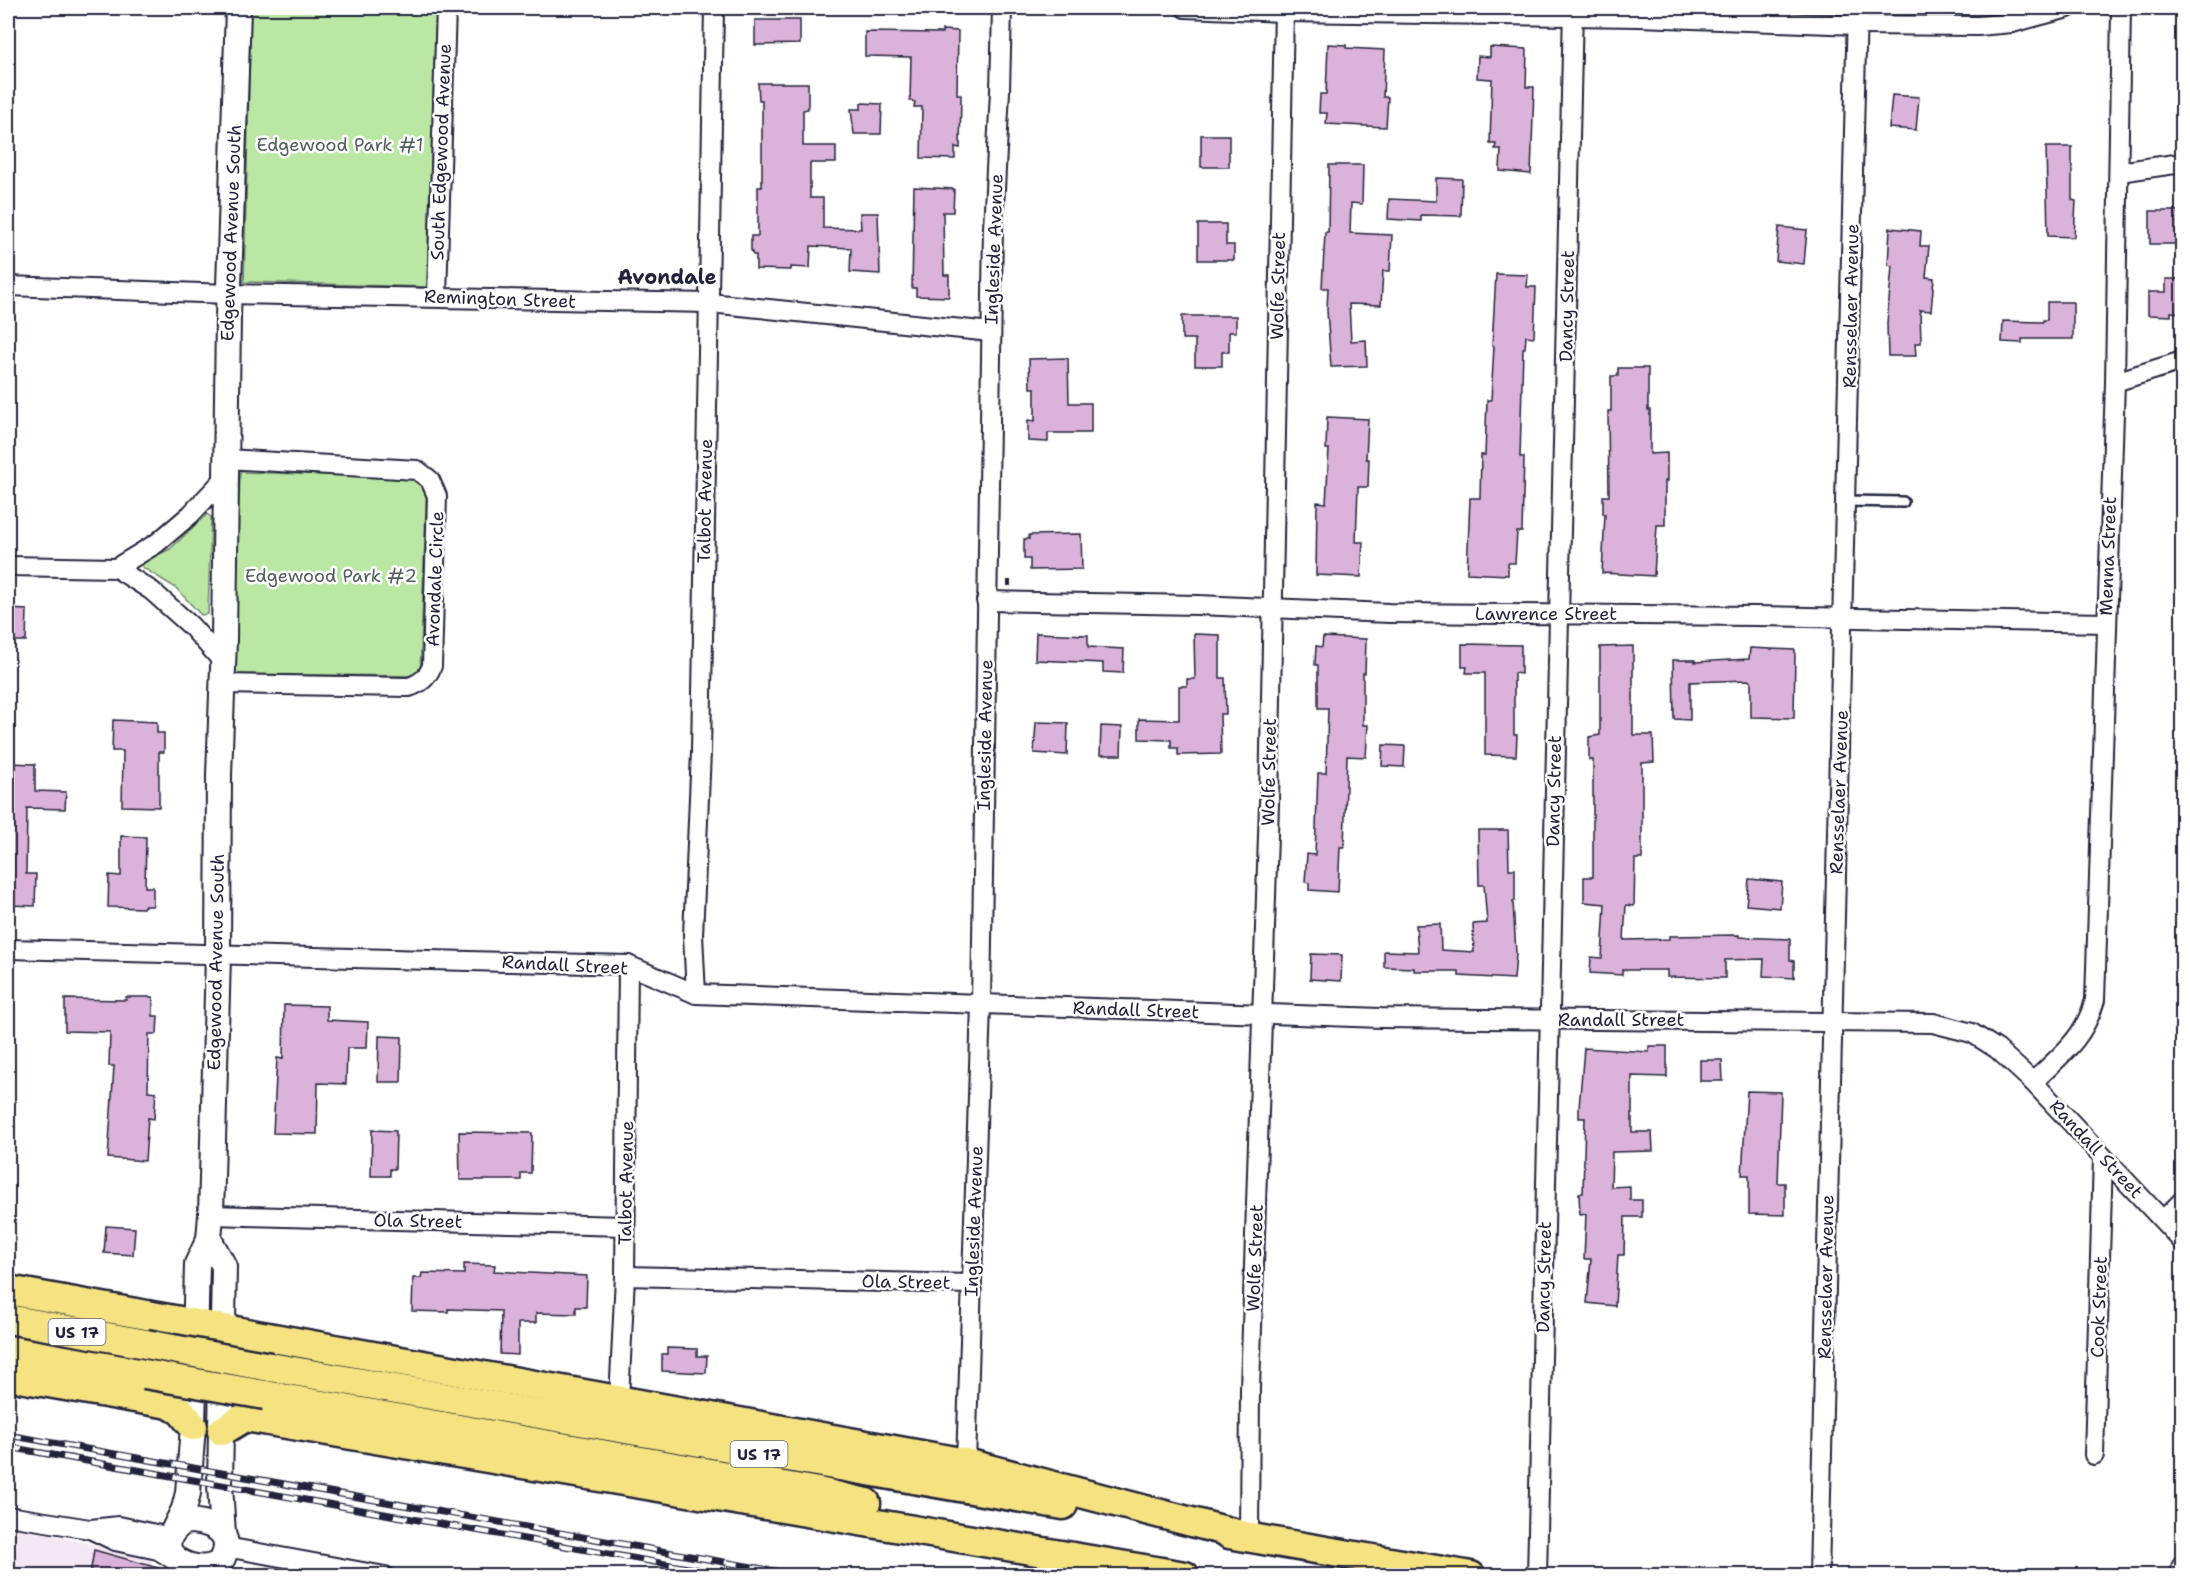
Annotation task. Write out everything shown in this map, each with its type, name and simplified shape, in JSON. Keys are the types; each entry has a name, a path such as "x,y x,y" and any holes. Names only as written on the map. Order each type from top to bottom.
{"highway":[{"path":"8,1290 966,1463 1249,1537"},
{"name":"US 17","path":"8,1319 814,1463 1471,1575"},
{"name":"US 17","path":"8,1350 818,1492 1198,1575"},
{"path":"8,1376 169,1404 181,1411 193,1426"},
{"path":"222,1431 245,1417 1185,1575"}],"main road":[{"name":"Edgewood Avenue South","path":"226,469 238,8"},
{"path":"223,674 226,469"},
{"name":"Edgewood Avenue South","path":"176,1553 188,1493 193,1426 197,1264 209,1239 211,1215 223,674"},
{"path":"209,1239 224,1266 221,1555 213,1570 197,1575 176,1553 185,1521 196,1521 212,1525 221,1555"}],"street":[{"name":"South Edgewood Avenue","path":"437,297 446,8"},
{"name":"Talbot Avenue","path":"696,994 693,934 701,752 714,8"},
{"name":"Ingleside Avenue","path":"966,1463 981,1005 993,228 1002,8"},
{"path":"1185,8 1857,16 1978,26 2012,23 2068,8"},
{"name":"Menna Street","path":"2033,1082 2079,1038 2090,1019 2095,1000 2115,382 2121,8"},
{"name":"Wolfe Street","path":"1249,1537 1250,1389 1269,804 1284,10"},
{"name":"Dancy Street","path":"1537,1575 1573,12"},
{"name":"Rensselaer Avenue","path":"1819,1575 1857,16"},
{"path":"2119,172 2182,163"},
{"name":"Remington Street","path":"8,286 229,294 710,303 991,332"},
{"path":"2115,382 2182,361"},
{"path":"116,568 157,543 190,515 226,469"},
{"name":"Avondale Circle","path":"223,674 410,687 423,680 432,666 437,496 430,480 417,470 226,469"},
{"path":"8,566 116,568 152,591 191,626 223,674"},
{"name":"Lawrence Street","path":"987,601 1271,608 1389,614 1559,614 2106,624"},
{"name":"Randall Street","path":"8,949 628,965 696,994 981,1005 1380,1018 1933,1023 1972,1033 1997,1049 2033,1082 2182,1240"},
{"name":"Talbot Avenue","path":"620,1400 625,1276 628,965"},
{"name":"Cook Street","path":"2094,1455 2103,1158"},
{"path":"2163,1220 2182,1201"},
{"name":"Ola Street","path":"211,1215 625,1226"},
{"name":"Ola Street","path":"625,1276 971,1284"},
{"path":"8,1516 90,1529 119,1526 160,1535 176,1553"},
{"path":"221,1555 385,1575"},
{"path":"2178,1575 2182,1565"}],"lane":[{"path":"1846,501 1903,502"},
{"path":"8,1573 20,1575"}],"shaded area":[{"path":"8,1527 67,1538 152,1561 151,1575 8,1575"},
{"path":"230,1567 287,1575 230,1576"},
{"path":"579,1568 621,1575 578,1575"}],"green space":[{"name":"Edgewood Park #1","path":"251,8 436,8 427,287 244,282"},
{"name":"Edgewood Park #2","path":"240,472 427,478 420,676 234,674"},
{"path":"207,514 211,517 208,614 201,615 176,588 142,567 145,561 170,549"}],"building":[{"path":"755,20 800,20 800,44 755,45"},
{"path":"942,30 958,31 957,94 961,95 960,148 955,147 955,159 921,158 922,107 914,107 915,102 910,101 911,57 865,56 865,32 942,33"},
{"path":"1328,44 1346,45 1346,48 1385,50 1383,97 1388,97 1386,127 1326,124 1327,113 1319,113 1320,94 1326,94"},
{"path":"1490,47 1527,49 1526,87 1534,87 1531,174 1500,171 1501,149 1495,149 1496,144 1490,144 1492,79 1477,78 1478,56 1490,57"},
{"path":"758,83 808,83 808,109 803,110 803,146 836,146 836,163 810,163 810,198 823,198 823,228 861,229 860,213 878,213 880,274 850,272 851,248 811,246 810,268 756,269 756,255 753,255 751,250 751,236 758,236 758,187 762,187 762,100 759,100"},
{"path":"1892,95 1919,97 1916,130 1889,128"},
{"path":"861,103 882,104 881,134 854,134 851,109 861,109"},
{"path":"1201,135 1229,135 1229,167 1201,167"},
{"path":"2046,147 2072,147 2072,200 2076,201 2074,237 2048,236"},
{"path":"1329,165 1363,165 1362,204 1351,203 1350,233 1392,235 1390,271 1383,271 1381,305 1349,304 1351,341 1366,340 1367,366 1331,367 1327,310 1328,288 1322,288 1325,232 1328,232"},
{"path":"1436,178 1462,179 1461,216 1421,215 1421,221 1388,219 1389,199 1436,201"},
{"path":"914,187 954,189 953,212 943,212 944,275 949,275 949,297 916,296 916,288 912,288"},
{"path":"2150,211 2180,211 2182,213 2182,244 2150,244"},
{"path":"1198,224 1226,224 1226,245 1234,245 1234,260 1198,260"},
{"path":"1779,227 1807,230 1804,264 1776,261"},
{"path":"1890,228 1921,231 1920,246 1929,246 1926,277 1934,278 1931,311 1920,310 1921,343 1915,343 1916,356 1888,356 1887,323 1892,266 1888,265"},
{"path":"1496,274 1528,275 1527,287 1536,287 1534,337 1526,336 1525,348 1523,348 1520,457 1524,457 1522,532 1517,532 1515,563 1508,563 1508,575 1467,573 1470,498 1480,498 1481,455 1485,455 1487,400 1491,400"},
{"path":"2166,279 2182,279 2182,313 2171,312 2171,316 2148,315 2148,292 2166,292"},
{"path":"2047,302 2073,302 2073,339 2022,339 2022,343 2002,342 2003,321 2043,322 2047,320"},
{"path":"1182,316 1236,316 1236,332 1229,332 1229,352 1222,352 1222,366 1195,366 1195,339 1182,339"},
{"path":"1068,358 1069,403 1091,403 1091,433 1048,433 1048,442 1028,441 1028,420 1035,421 1035,388 1030,388 1029,359"},
{"path":"1618,368 1648,368 1650,454 1667,453 1665,525 1657,525 1654,576 1602,573 1605,514 1603,514 1603,496 1609,496 1608,411 1611,411 1611,376 1618,376"},
{"path":"1327,417 1368,419 1366,459 1369,459 1368,487 1358,487 1356,542 1363,542 1361,577 1316,575 1317,502 1326,503 1329,449 1326,449"},
{"path":"1081,534 1082,569 1030,570 1030,559 1024,559 1024,539 1029,539 1029,535"},
{"path":"8,609 27,610 26,641 8,641"},
{"path":"1036,633 1088,635 1088,647 1124,649 1123,673 1103,672 1103,663 1035,660"},
{"path":"1194,634 1220,635 1220,678 1225,678 1226,714 1220,714 1221,754 1178,755 1178,748 1171,748 1171,740 1139,739 1139,719 1179,720 1179,686 1187,686 1187,679 1195,679"},
{"path":"1323,637 1366,639 1365,673 1363,673 1363,725 1368,725 1366,757 1347,756 1344,847 1340,847 1338,892 1309,890 1309,883 1305,882 1307,854 1315,855 1318,773 1326,773 1328,708 1318,708 1318,665 1315,665 1316,646 1322,647"},
{"path":"1462,644 1521,645 1521,674 1514,673 1516,756 1485,755 1485,673 1466,673 1467,667 1462,667"},
{"path":"1633,646 1633,735 1653,735 1654,762 1642,763 1642,859 1635,859 1634,906 1626,905 1624,940 1669,939 1669,936 1739,935 1739,937 1790,939 1790,960 1794,961 1794,978 1763,976 1764,959 1725,960 1725,978 1667,977 1667,970 1622,970 1622,975 1590,973 1591,957 1602,958 1605,904 1584,902 1584,877 1593,877 1593,760 1589,760 1589,737 1600,735 1600,647"},
{"path":"1750,648 1795,650 1794,718 1751,717 1751,682 1748,680 1690,682 1690,720 1674,719 1673,660 1695,660 1695,662 1749,659"},
{"path":"113,720 157,722 157,733 164,733 164,752 159,752 159,807 122,806 123,751 112,751"},
{"path":"1036,722 1068,723 1067,755 1034,753"},
{"path":"1101,726 1122,727 1121,755 1100,755"},
{"path":"1383,745 1405,746 1404,767 1382,766"},
{"path":"8,763 35,764 35,791 66,792 65,809 27,808 26,874 36,874 35,906 8,905"},
{"path":"1478,830 1508,830 1509,869 1515,869 1514,979 1459,976 1459,971 1414,971 1414,968 1384,967 1384,951 1418,952 1416,925 1440,924 1441,950 1474,952 1473,924 1487,923 1484,885 1479,885"},
{"path":"121,836 146,837 145,887 153,887 153,906 108,907 109,875 121,876"},
{"path":"1749,879 1782,882 1780,908 1746,905"},
{"path":"1311,954 1342,955 1341,981 1310,979"},
{"path":"126,997 153,997 153,1016 158,1016 157,1034 149,1034 148,1091 156,1092 154,1119 148,1118 145,1161 108,1158 114,1066 109,1066 110,1032 65,1031 65,999 126,1000"},
{"path":"284,1005 327,1006 327,1020 368,1022 367,1048 347,1048 346,1084 318,1083 317,1134 273,1133 277,1058 283,1059"},
{"path":"379,1036 402,1037 401,1082 378,1082"},
{"path":"1649,1046 1667,1046 1667,1077 1632,1076 1632,1132 1652,1132 1653,1151 1612,1152 1611,1187 1630,1186 1630,1200 1642,1200 1642,1217 1625,1217 1624,1255 1618,1255 1615,1306 1587,1303 1591,1259 1584,1259 1586,1214 1580,1215 1579,1193 1583,1193 1585,1118 1579,1118 1579,1108 1584,1048 1649,1052"},
{"path":"1700,1060 1722,1060 1723,1081 1700,1081"},
{"path":"1747,1091 1781,1092 1778,1183 1785,1183 1785,1215 1749,1214 1749,1175 1742,1175"},
{"path":"372,1130 396,1131 395,1169 390,1169 390,1176 371,1176"},
{"path":"459,1132 532,1133 531,1173 521,1173 521,1180 460,1180"},
{"path":"106,1226 135,1228 133,1255 104,1253"},
{"path":"464,1264 495,1265 494,1271 587,1276 586,1307 576,1307 576,1314 536,1313 536,1323 518,1323 518,1355 500,1354 501,1311 448,1309 448,1312 412,1311 413,1278 421,1278 422,1273 464,1274"},
{"path":"667,1348 697,1349 697,1356 707,1356 706,1373 662,1371 662,1354 667,1354"},
{"path":"94,1550 169,1571 169,1575 90,1575"}],"railway":[{"path":"8,1435 803,1576"},
{"path":"8,1447 733,1576"}],"district":[{"name":"Avondale","path":"667,277"}]}
